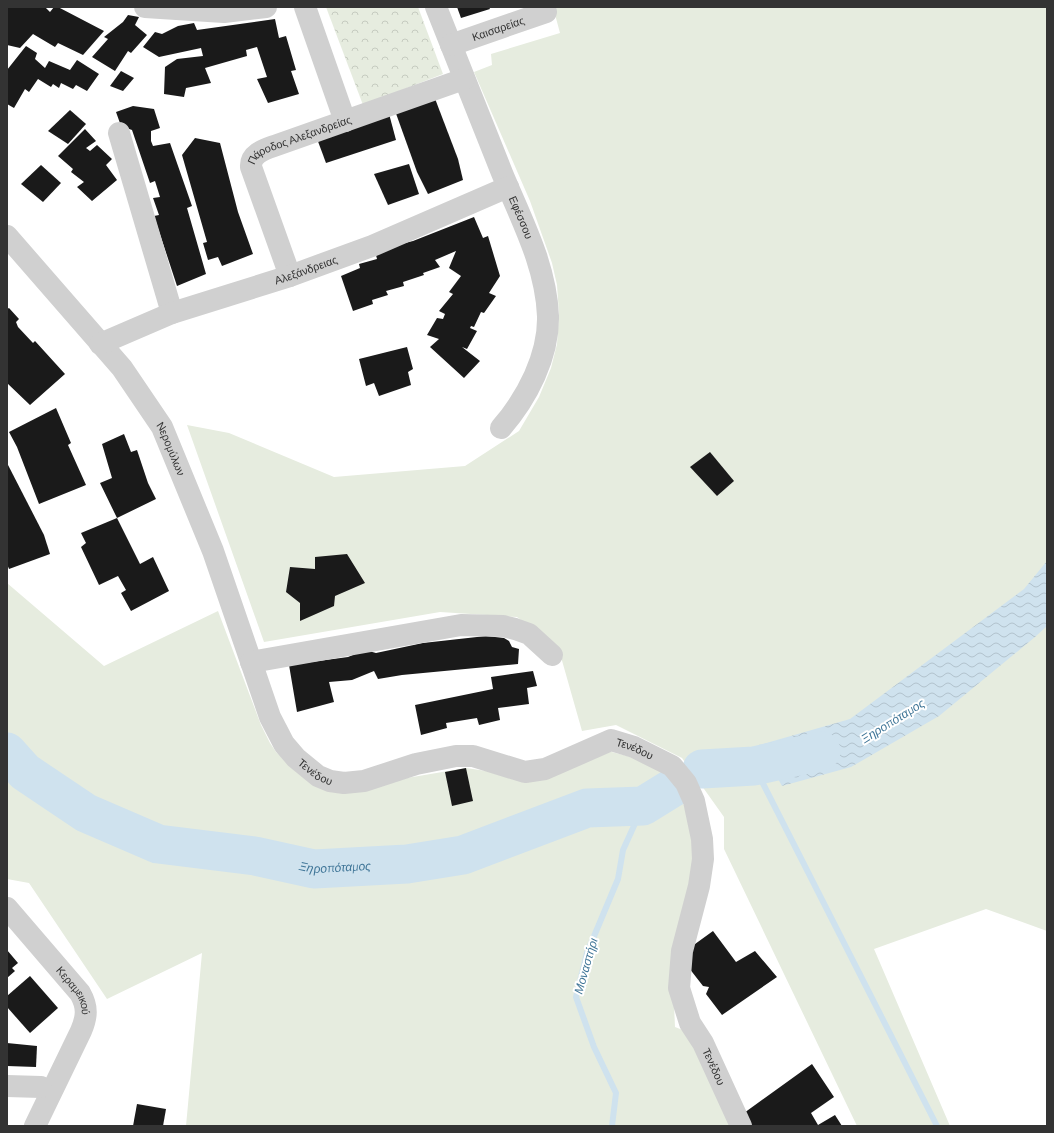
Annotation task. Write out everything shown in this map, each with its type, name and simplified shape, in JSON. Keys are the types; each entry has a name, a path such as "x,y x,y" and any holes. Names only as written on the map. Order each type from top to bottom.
{"street":[{"path":"146,7 224,12 266,7"},
{"path":"305,7 345,121"},
{"name":"Εφέσσου","path":"436,7 532,243 541,271 548,317 545,341 538,367 522,400 501,428"},
{"name":"Καισαρείας","path":"451,45 546,12"},
{"name":"Πάροδος Αλεξανδρείας","path":"290,276 252,167 251,160 261,152 464,79"},
{"path":"119,134 172,314"},
{"name":"Αλεξάνδρειας","path":"100,344 172,314 290,276 372,246 508,187"},
{"name":"Νερομύλων","path":"7,236 139,391 167,436 213,551 264,702"},
{"path":"251,662 461,625 503,626 515,629 529,634 552,655"},
{"name":"Τενέδου","path":"264,702 274,728 296,758 315,774 335,782 358,782 422,762 465,756 478,758 518,771 534,771 545,769 611,740 620,742 654,756 678,771 686,783 694,801 704,852 699,886 682,951 679,988 690,1023 703,1043 741,1126"},
{"name":"Κεραμεικού","path":"7,908 80,993 86,1005 86,1019 47,1087 35,1126"},
{"path":"7,1086 47,1087"}],"green space":[{"path":"326,7 418,7 443,74 363,105"},
{"path":"553,7 1047,7 1047,931 986,909 874,949 950,1126 857,1126 724,849 724,817 682,758 616,725 582,731 559,650 517,617 440,612 264,642 187,425 229,433 334,477 465,466 519,431 539,397 551,368 557,344 559,314 557,285 552,263 530,201 474,72 492,65 491,54 560,33"},
{"path":"7,583 104,666 218,611 261,725 270,743 276,752 302,774 395,780 466,768 493,772 608,751 635,758 674,775 696,842 674,1004 675,1027 693,1034 732,1126 186,1126 202,953 107,999 29,883 7,879"}],"water":[{"path":"1047,561 1047,626 1035,637 939,716 851,767 782,786 759,745 850,719 1024,589"}],"building":[{"path":"7,7 45,7 50,12 54,7 58,7 104,31 83,55 58,43 55,47 33,34 20,48 7,45"},
{"path":"457,7 489,7 490,9 461,18"},
{"path":"128,15 139,17 135,25 147,35 131,53 128,51 115,71 92,57 108,39 104,37 123,22"},
{"path":"275,19 279,38 286,36 296,70 291,71 299,94 268,103 257,79 267,77 257,47 246,50 247,56 205,68 211,83 186,88 184,97 164,94 165,67 177,59 203,56 201,48 159,57 143,47 155,32 162,34 178,26 194,23 197,30"},
{"path":"26,46 37,53 35,59 45,68 49,61 70,70 77,60 99,74 87,91 76,85 73,89 61,83 59,88 53,84 51,87 38,79 29,92 25,89 14,108 7,104 7,70"},
{"path":"121,71 134,78 123,91 110,86"},
{"path":"434,96 458,159 463,180 428,194 417,172 394,108"},
{"path":"133,106 154,109 160,128 151,131 151,141 153,146 170,143 192,206 187,208 206,274 177,286 154,216 159,215 153,198 160,197 155,181 150,183 132,130 121,126 116,112"},
{"path":"70,110 86,124 68,144 48,131"},
{"path":"388,110 396,140 326,163 316,136"},
{"path":"85,129 96,141 86,148 90,151 97,145 112,159 106,165 117,180 92,201 77,187 84,182 71,172 73,169 58,156"},
{"path":"195,138 220,143 238,212 253,254 222,266 218,257 208,260 203,243 207,242 182,155"},
{"path":"409,164 419,194 388,205 374,174"},
{"path":"41,165 61,183 43,202 21,184"},
{"path":"474,217 483,238 488,236 500,276 489,293 496,296 484,313 481,312 474,327 471,326 470,328 477,331 467,349 462,347 480,361 464,378 430,347 439,339 427,335 437,318 443,319 445,314 439,311 453,294 449,292 461,276 449,268 456,251 435,260 440,267 423,273 424,275 403,282 404,286 386,291 388,295 372,300 373,304 353,311 341,276 360,268 359,264 377,259 376,255 393,246 413,241"},
{"path":"9,308 19,319 16,322 18,327 33,343 35,341 65,374 30,405 7,383 7,309"},
{"path":"407,347 413,369 408,372 411,385 379,396 374,383 366,386 359,359"},
{"path":"56,408 71,443 68,445 86,485 39,504 17,447 9,432"},
{"path":"124,434 131,452 137,450 148,483 156,499 117,518 100,483 112,478 102,444"},
{"path":"710,452 734,481 717,496 690,467"},
{"path":"7,463 44,535 50,554 9,569 7,564"},
{"path":"117,518 140,564 153,557 169,591 131,611 121,593 126,590 118,576 99,585 81,547 86,543 81,533"},
{"path":"347,554 365,583 335,596 334,606 300,621 300,603 286,592 290,567 315,569 315,557"},
{"path":"486,636 504,638 509,641 512,647 519,649 518,664 402,675 378,679 374,671 352,680 329,682 334,702 297,712 289,665 348,657 365,650 376,653 423,643"},
{"path":"533,671 537,686 527,688 529,704 498,708 500,720 479,725 477,718 446,723 447,728 421,735 415,705 493,689 491,677"},
{"path":"466,768 473,801 452,806 445,772"},
{"path":"713,931 736,962 755,951 777,977 722,1015 706,994 709,987 703,986 689,968 684,952"},
{"path":"7,950 18,963 12,968 15,971 7,978"},
{"path":"30,976 58,1008 30,1033 7,1007 7,996"},
{"path":"7,1043 37,1046 36,1067 7,1066"},
{"path":"812,1064 834,1097 811,1113 818,1125 835,1115 842,1126 751,1126 744,1113"},
{"path":"137,1104 166,1109 163,1126 133,1126"}],"waterway":[{"name":"Ξηροπόταμος","path":"702,769 754,766 821,751"},
{"name":"Ξηροπόταμος","path":"7,752 25,772 86,813 158,844 255,856 314,869 407,864 463,855 587,808 643,806 677,785"},
{"path":"754,766 937,1126"},
{"name":"Μοναστήρι","path":"612,1126 616,1093 594,1047 576,997 587,953 618,879 623,850 643,806"}]}
